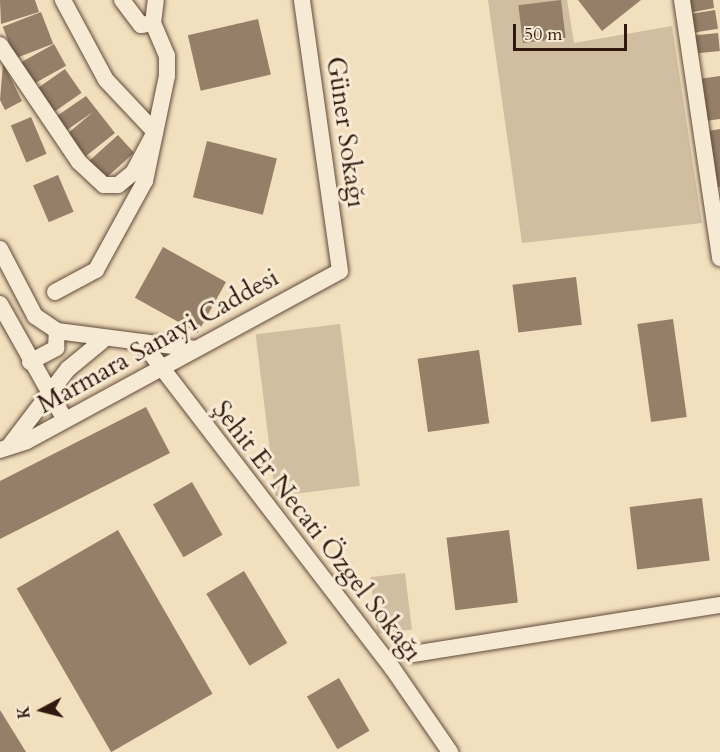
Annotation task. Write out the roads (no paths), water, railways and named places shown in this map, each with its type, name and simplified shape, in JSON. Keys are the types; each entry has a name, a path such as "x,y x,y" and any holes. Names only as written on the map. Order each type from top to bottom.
{"street":[{"path":"63,0 106,80 155,132"},
{"path":"122,0 137,22 153,23"},
{"path":"55,292 96,270 130,215 145,181 167,76 153,23 156,0"},
{"name":"Güner Sokağı","path":"302,0 340,271"},
{"path":"682,0 718,226 720,258"},
{"path":"0,45 57,135 104,184 118,185 134,173 155,132"},
{"path":"0,249 34,316 57,331 102,341 142,342 196,349"},
{"name":"Marmara Sanayi Caddesi","path":"5,448 65,420 340,271"},
{"path":"0,304 30,362 65,420"},
{"path":"30,362 56,348 57,331"},
{"path":"5,448 68,369 102,341"},
{"name":"Şehit Er Necati Özgel Sokağı","path":"142,342 393,669 450,752"},
{"path":"413,654 720,605"}]}
